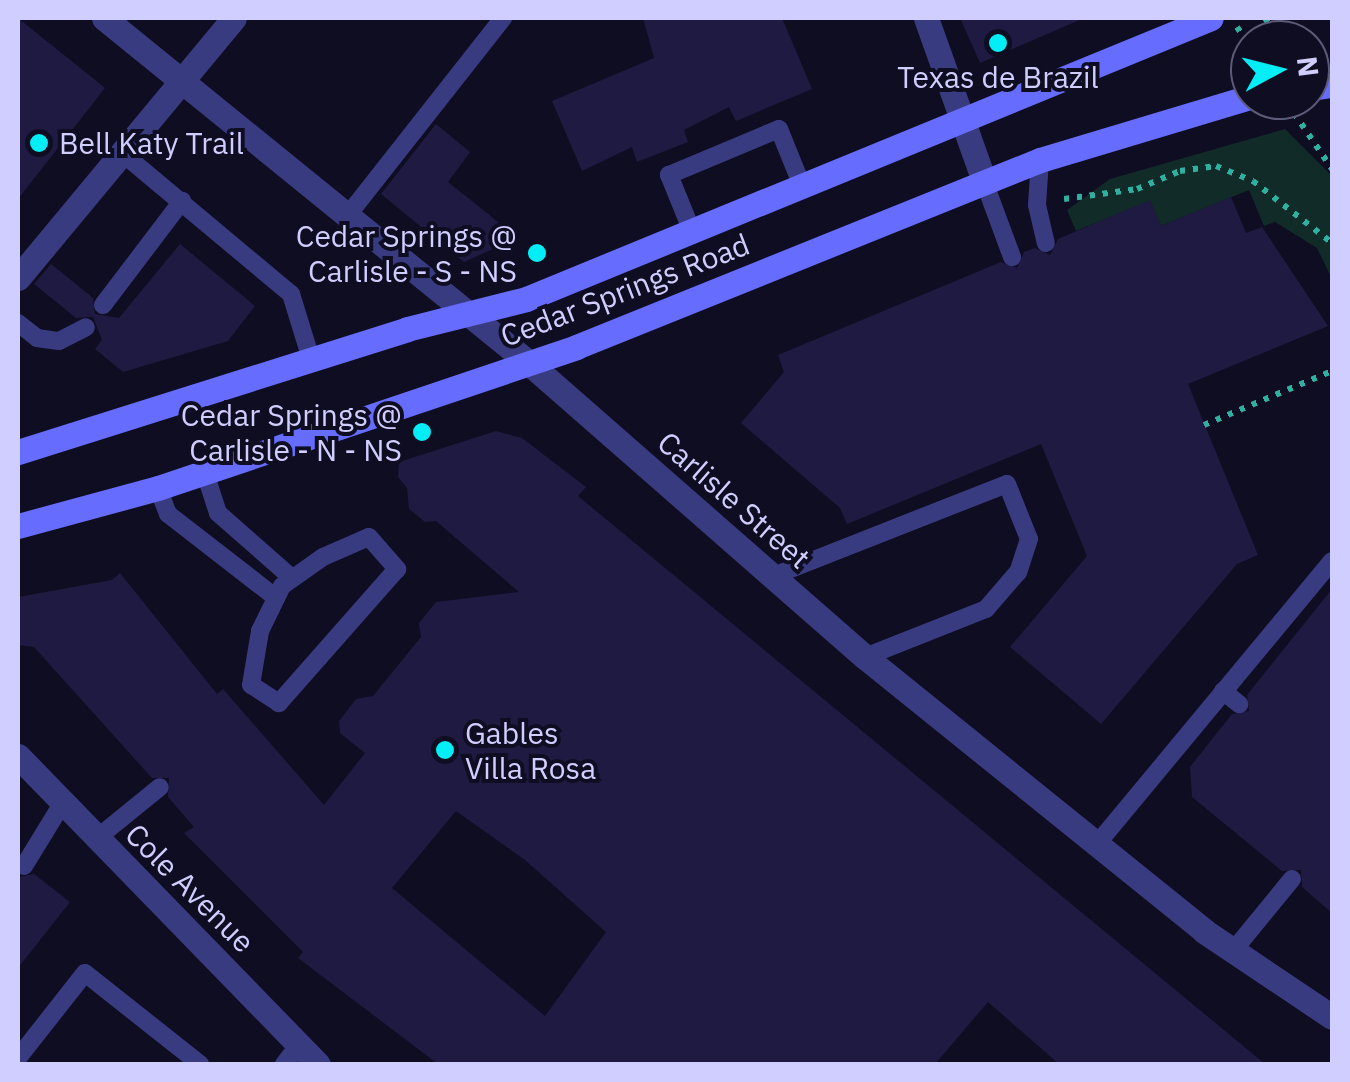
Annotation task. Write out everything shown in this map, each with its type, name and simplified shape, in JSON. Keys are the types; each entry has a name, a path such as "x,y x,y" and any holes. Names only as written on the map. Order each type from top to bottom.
{"main road":[{"name":"Cedar Springs Road","path":"18,452 78,437 310,359 526,299 693,234 1211,18"},
{"name":"Cedar Springs Road","path":"18,526 205,473 529,362 1040,160 1230,103"},
{"path":"18,436 78,437"}],"street":[{"name":"Carlisle Street","path":"104,18 529,362 865,657 1232,951 1332,1018"},
{"path":"18,278 234,18"},
{"path":"926,18 985,184"},
{"name":"Cole Avenue","path":"18,756 292,1055 318,1064"}],"lane":[{"path":"348,215 502,18"},
{"path":"693,234 668,175 779,129 804,188"},
{"path":"122,152 291,294 310,359"},
{"path":"1040,160 1037,205 1046,243"},
{"path":"985,184 1012,257"},
{"path":"103,306 182,201"},
{"path":"18,323 36,338 59,342 86,326"},
{"path":"205,473 218,513 292,578"},
{"path":"772,576 1007,484 1028,540 1018,572 986,610 865,657"},
{"path":"158,488 168,514 275,597"},
{"path":"369,537 398,569 279,703 251,685 260,631 275,597 292,578 369,537"},
{"path":"1097,844 1332,561"},
{"path":"1223,691 1239,704"},
{"path":"96,839 160,787"},
{"path":"24,866 62,804"},
{"path":"1232,951 1292,879"},
{"path":"18,1058 86,973 200,1064"}],"path":[{"path":"1298,120 1332,169"},
{"path":"1052,200 1137,189 1180,171 1216,166 1253,181 1332,243"},
{"path":"1204,425 1332,372"}],"green space":[{"path":"1285,129 1332,176 1332,279 1317,248 1275,222 1264,226 1249,190 1161,226 1150,201 1076,231 1067,210 1110,179"}],"building":[{"name":"Bell Katy Trail","path":"18,18 105,88 18,199"},
{"path":"643,18 782,18 812,89 736,121 729,107 684,130 688,142 637,162 632,147 582,171 552,101 654,58"},
{"name":"Texas de Brazil","path":"960,18 1084,18 980,63"},
{"path":"436,124 470,152 448,182 518,238 464,262 381,194"},
{"path":"1231,197 1246,233 1262,227 1328,326 1188,384 1258,555 1237,564 1101,724 1010,647 1087,556 1041,444 847,524 840,508 741,423 784,372 778,355 1001,262 1017,268 1024,252 1035,248 1050,255 1058,239 1150,200 1161,226"},
{"path":"180,244 255,306 228,341 123,372 95,349 102,340 93,317 76,318 34,284 51,264 93,298 95,314 119,318"},
{"name":"Gables Villa Rosa","path":"496,431 522,438 586,487 578,496 1265,1064 1059,1064 988,1002 935,1064 438,1064 298,958 303,952 184,833 194,827 168,797 169,778 152,778 34,647 18,645 18,597 112,580 120,573 217,694 223,689 324,805 365,753 340,733 339,721 356,699 373,696 421,637 419,623 436,602 519,592 436,521 425,522 409,509 407,488 398,477 399,462","holes":["456,811 525,860 606,932 545,1016 392,888"]},
{"path":"1332,589 1332,913 1302,887 1301,870 1282,871 1192,797 1190,767 1232,714 1249,711 1247,695"},
{"path":"34,874 70,902 18,968 18,877"}],"place":[{"name":"Texas de Brazil","path":"998,43"},
{"name":"Bell Katy Trail","path":"39,143"},
{"name":"Cedar Springs @ Carlisle - S - NS","path":"537,253"},
{"name":"Cedar Springs @ Carlisle - N - NS","path":"422,432"},
{"name":"Gables Villa Rosa","path":"445,750"}]}
